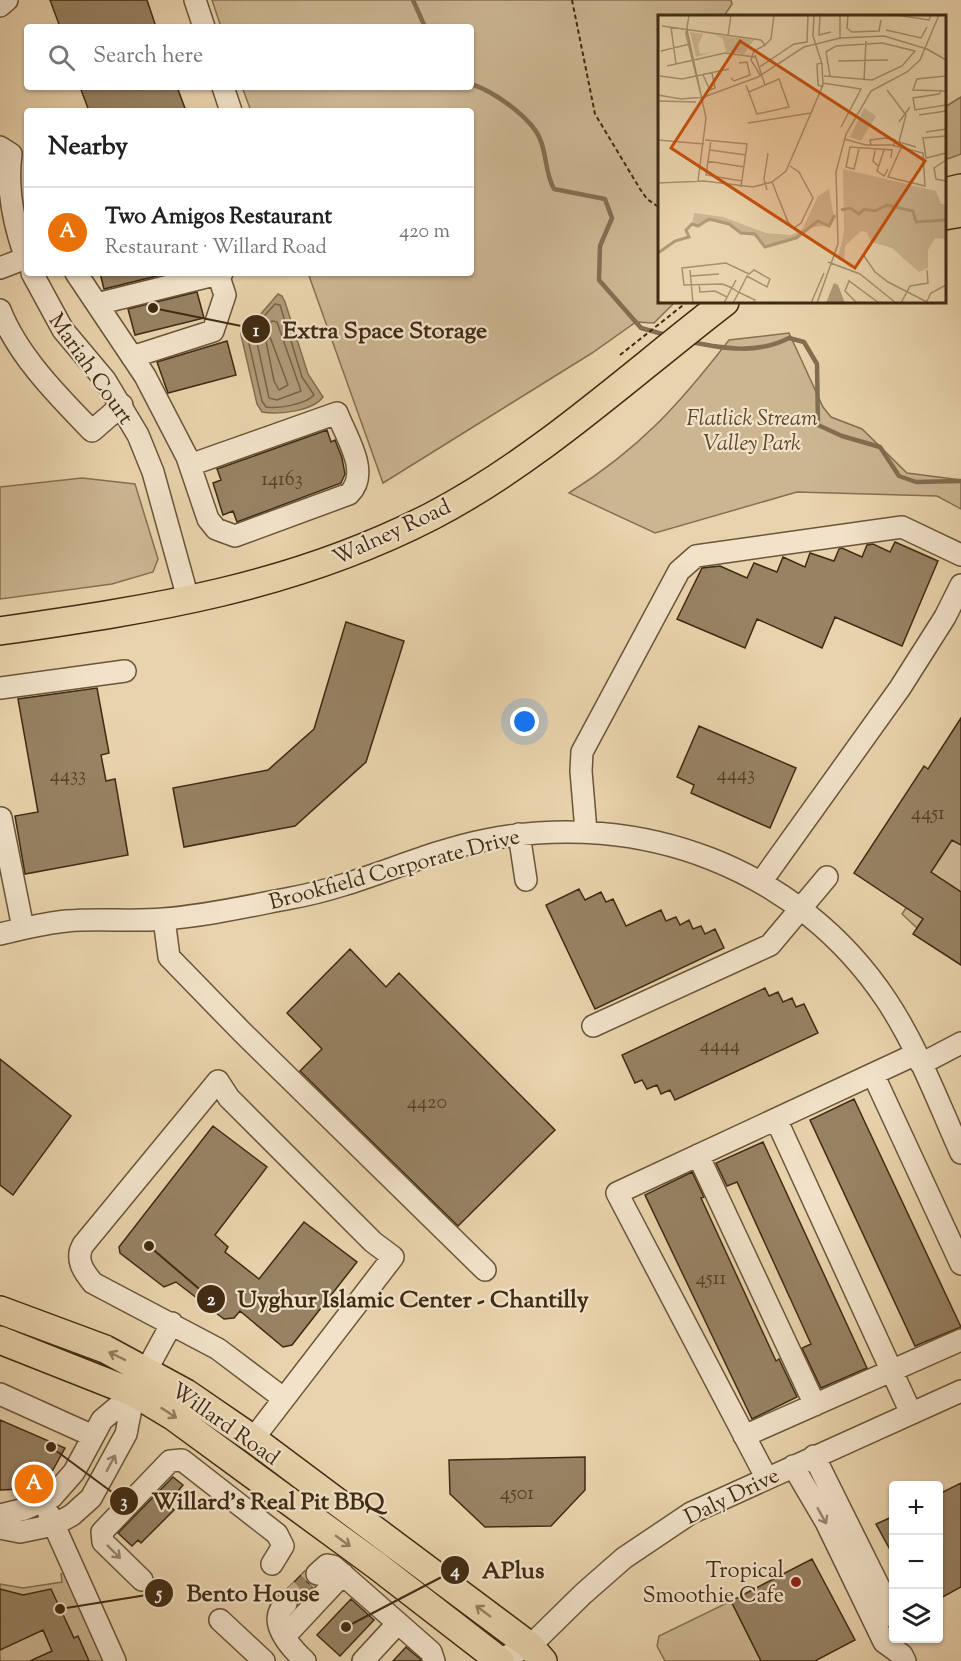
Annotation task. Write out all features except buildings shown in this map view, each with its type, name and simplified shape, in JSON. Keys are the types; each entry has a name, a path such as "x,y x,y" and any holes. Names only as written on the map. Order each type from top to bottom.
{"main road":[{"path":"946,192 961,188"},
{"path":"946,216 961,213"},
{"name":"Walney Road","path":"0,631 189,602 306,569 355,551 432,515 530,453 645,366 707,305"},
{"name":"Willard Road","path":"0,1310 105,1349 174,1416 376,1565 497,1660"},
{"name":"Willard Road","path":"0,1340 186,1393 253,1439 533,1656"}],"street":[{"path":"0,6 7,0"},
{"path":"195,0 203,24"},
{"path":"224,90 230,108"},
{"name":"Mariah Court","path":"6,150 19,204 24,237"},
{"path":"0,268 24,265"},
{"name":"Mariah Court","path":"34,276 63,330 126,412 153,472 189,602"},
{"path":"78,276 132,357 190,465 208,519 216,529 235,536 349,494 356,488 360,472 337,413 190,465"},
{"path":"97,304 212,276"},
{"path":"132,357 213,331 225,295 220,276"},
{"path":"0,310 18,343 69,407 92,431 126,412 158,405"},
{"path":"586,831 581,771 582,752 680,571 690,559 696,556 902,527 961,555"},
{"path":"761,882 900,688 945,617 961,585"},
{"path":"0,688 125,671"},
{"path":"1,818 23,928"},
{"name":"Brookfield Corporate Drive","path":"0,934 68,921 164,919 293,898 350,884 459,846 519,834 586,831 632,835 680,847 727,864 761,882 801,909 836,939 871,979 901,1023 961,1153"},
{"path":"519,834 526,879"},
{"path":"593,1026 770,945 827,877"},
{"path":"164,919 169,957 242,1032 485,1270"},
{"path":"766,1477 617,1193 873,1074 961,1043"},
{"path":"873,1074 961,1264"},
{"path":"253,1439 393,1257 373,1242 229,1098 218,1081 80,1251 81,1268 93,1283 218,1349 283,1398"},
{"path":"776,1119 911,1413"},
{"path":"699,1155 814,1405"},
{"path":"0,1528 20,1532 54,1525 82,1507 99,1486 126,1434 140,1381 172,1323"},
{"path":"744,1436 961,1340"},
{"path":"0,1515 52,1497 74,1472 102,1420 140,1381"},
{"name":"Daly Drive","path":"497,1660 533,1656 596,1581 646,1542 691,1512 961,1391"},
{"path":"0,1394 93,1436"},
{"path":"814,1456 889,1607"},
{"path":"142,1580 103,1542 102,1532 170,1461 182,1460 277,1534 283,1546 272,1564"},
{"path":"793,1466 826,1522 884,1642 903,1652"},
{"path":"43,1501 115,1661"},
{"path":"317,1574 327,1565 343,1574 431,1652 434,1661"},
{"path":"285,1636 343,1574"},
{"path":"286,1604 281,1609 278,1618 285,1636 304,1661"},
{"path":"219,1620 264,1661"},
{"path":"363,1661 398,1623"}],"path":[{"path":"572,0 595,114 647,200 658,207"},
{"path":"620,355 707,305"}],"green space":[{"path":"212,0 731,0 732,4 725,15 658,15 658,303 674,303 654,323 636,322 592,353 383,483 309,276 474,276 474,108 250,108 243,90 474,90 474,24 220,24"},
{"path":"961,97 961,154 946,160 946,106"},
{"name":"Flatlick Stream Valley Park","path":"789,333 823,407 831,417 862,429 907,473 961,480 961,509 937,496 797,492 655,533 569,493 617,459 675,406 729,340"},
{"path":"82,478 135,484 158,559 153,572 112,584 0,599 0,487"},
{"path":"952,840 961,845 961,892 947,883 917,928 902,914"},
{"path":"67,1571 107,1661 0,1661 0,1584 23,1588 62,1582 61,1574"},
{"path":"731,1601 761,1661 665,1661 657,1646 659,1636"}],"water":[{"path":"278,294 285,302 308,374 323,397 304,409 269,413 262,412 257,404 241,331 259,316"}],"waterway":[{"path":"413,0 424,24"},
{"path":"474,85 490,92 529,122 540,139 554,189 605,199 612,218 600,246 599,280 641,328 666,335"},
{"path":"691,342 741,349 765,346 789,338 804,342 817,364 818,425 842,436 880,447 899,476 916,482 961,481"}],"tunnel":[{"path":"286,1604 317,1574"}],"place":[{"name":"Extra Space Storage","path":"153,308"},
{"name":"Uyghur Islamic Center - Chantilly","path":"149,1246"},
{"name":"Willard's Real Pit BBQ","path":"51,1447"},
{"name":"Two Amigos Restaurant","path":"34,1484"},
{"name":"Tropical Smoothie Cafe","path":"796,1582"},
{"name":"Bento House","path":"60,1609"},
{"name":"APlus","path":"346,1627"}]}
